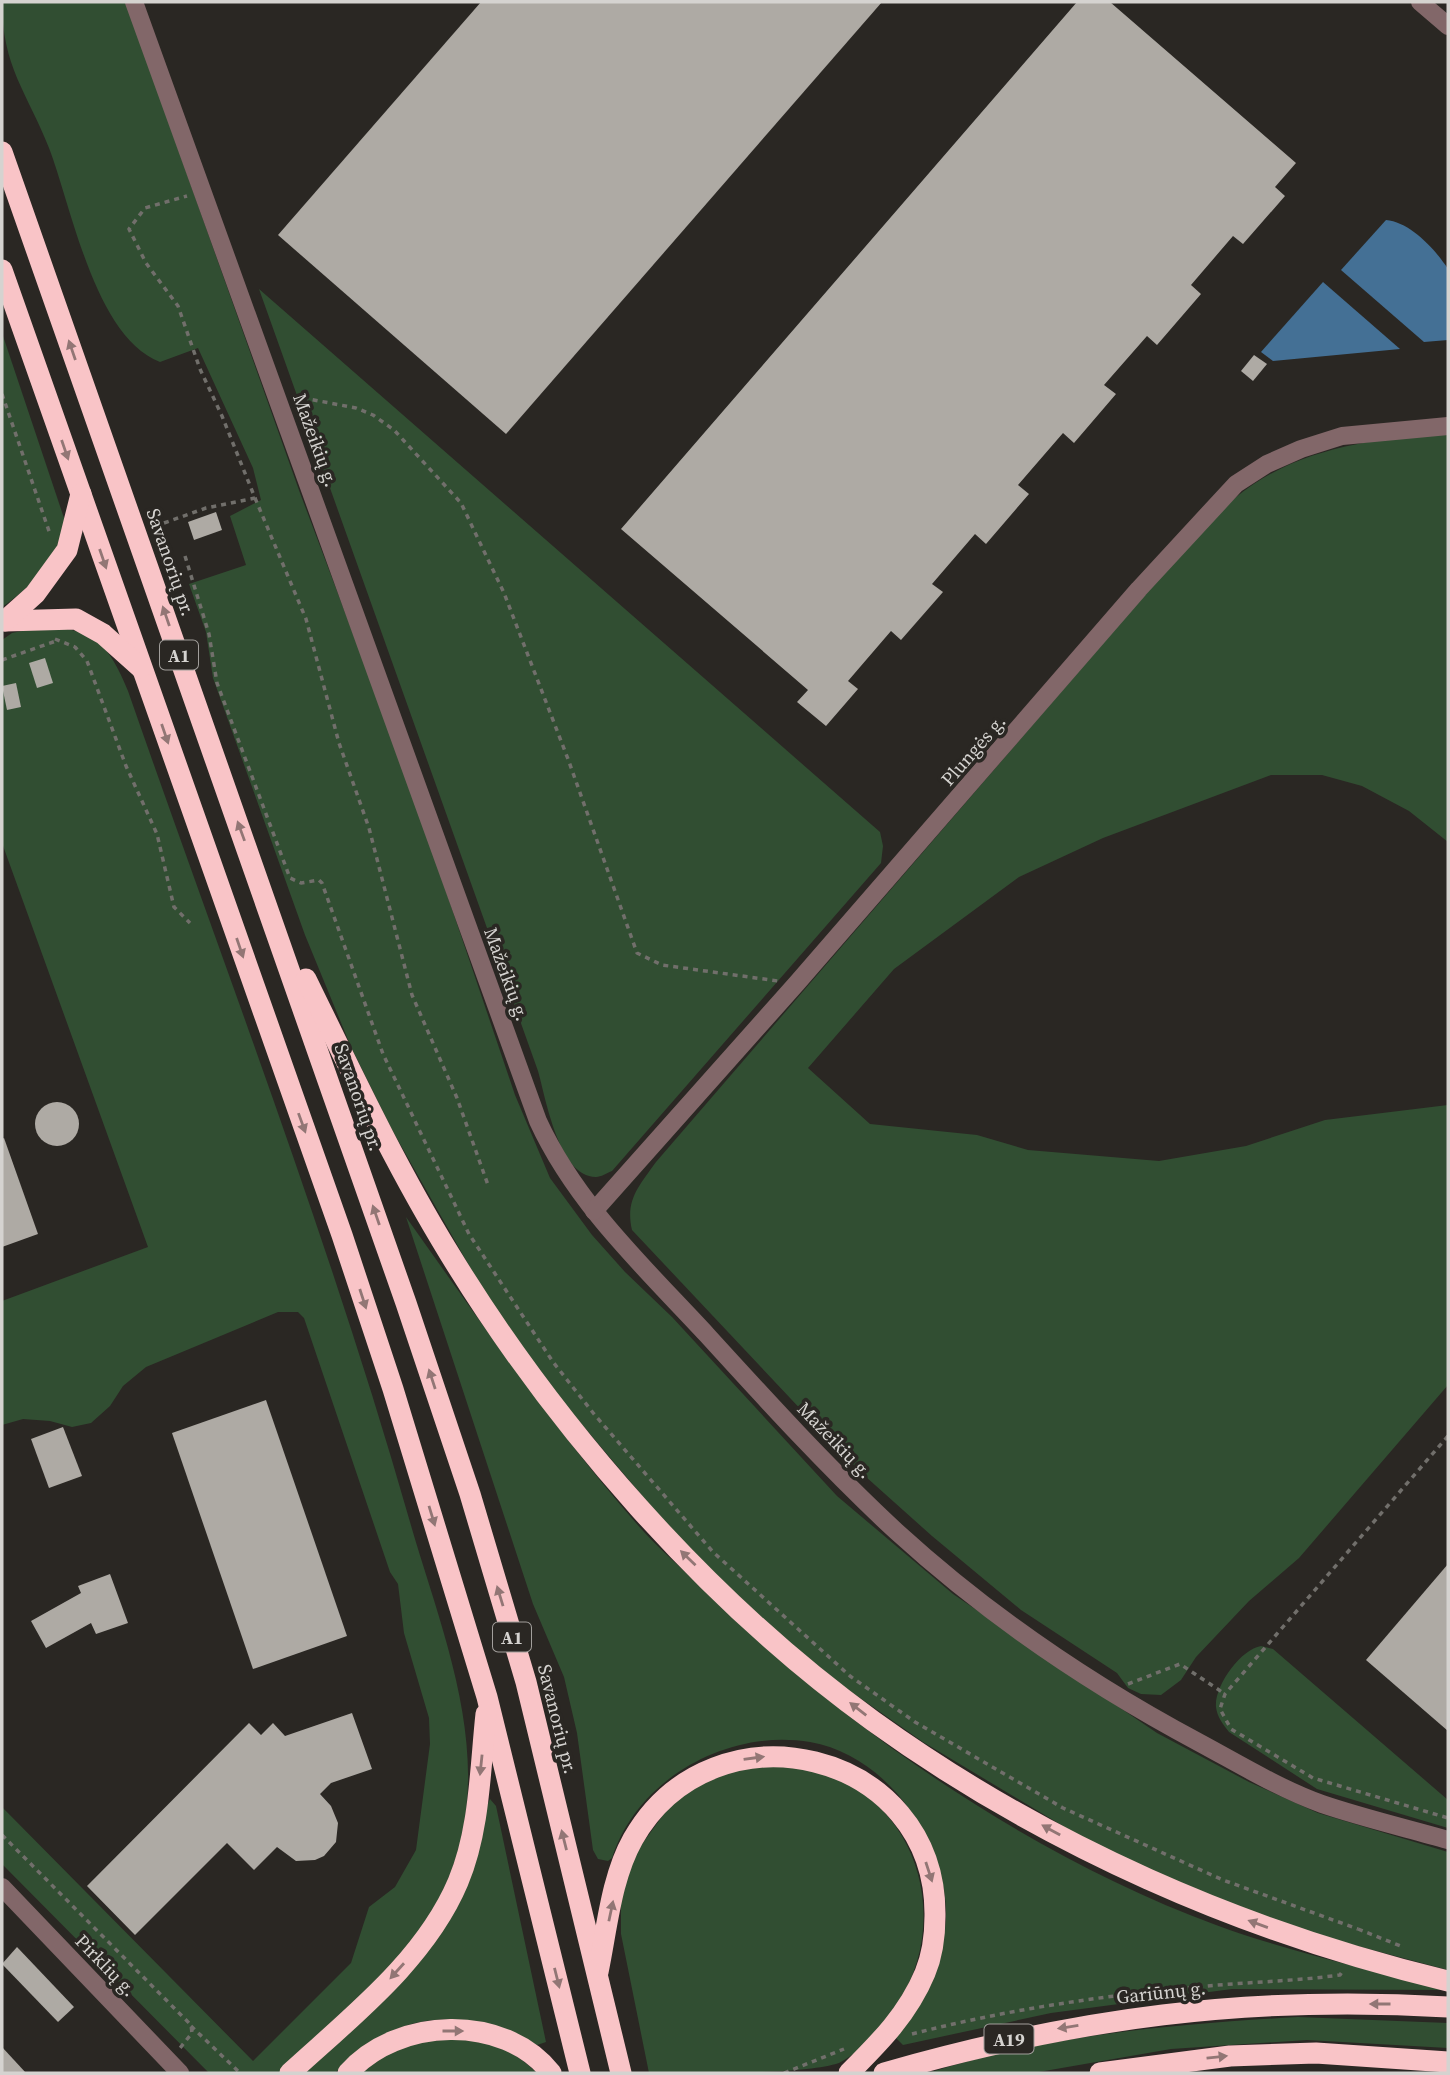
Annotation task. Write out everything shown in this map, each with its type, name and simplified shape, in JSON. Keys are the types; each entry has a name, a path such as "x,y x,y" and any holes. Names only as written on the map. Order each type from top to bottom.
{"highway":[{"name":"Savanorių pr.","path":"2,152 264,895 470,1494 526,1682 621,2073"},
{"name":"A1","path":"2,270 346,1247 393,1389 487,1698 580,2073"},
{"path":"3,622 35,594 67,550 80,494"},
{"path":"3,622 45,618 76,619 103,634 142,669"},
{"path":"264,895 360,1090 448,1252 565,1420 678,1548 823,1682 874,1722 982,1790 1114,1864 1234,1916 1349,1955 1448,1982"},
{"path":"290,2073 399,1970 432,1930 458,1882 471,1839 487,1698"},
{"path":"597,1978 623,1860 632,1840 658,1805 687,1780 727,1763 776,1755 799,1757 841,1770 879,1794 906,1825 926,1863 935,1903 933,1949 909,2005 893,2028 849,2073"},
{"name":"Gariūnų g.","path":"884,2073 978,2046 1136,2016 1312,2004 1448,2007"},
{"path":"348,2073 393,2040 441,2031 474,2031 501,2036 530,2052 551,2073"},
{"path":"1100,2073 1230,2056 1291,2054 1448,2064"},
{"path":"1422,2073 1448,2064"}],"street":[{"name":"Mažeikių g.","path":"134,2 538,1121 551,1150 593,1211 763,1397 898,1532 1009,1623 1111,1691 1177,1730 1320,1804 1448,1840"},
{"path":"1420,2 1448,26"},
{"name":"Plungės g.","path":"593,1211 797,984 1139,589 1236,484 1267,464 1301,449 1342,436 1448,426"},
{"name":"Pirklių g.","path":"2,1886 174,2067"}],"path":[{"path":"203,191 145,208 129,229 146,263 178,306 200,369 306,618 339,743 369,828 412,995 457,1098 488,1185"},
{"path":"2,394 42,505 50,534 48,542"},
{"path":"277,394 356,408 373,415 394,430 461,503 504,593 568,759 637,953 662,965 797,984"},
{"path":"164,523 206,508 255,498"},
{"path":"185,556 209,634 217,683 290,878 301,883 319,880 322,883 383,1054 463,1221 553,1362 653,1484 713,1552 850,1676 915,1722 1063,1808 1223,1880 1407,1949"},
{"path":"45,618 56,641"},
{"path":"2,660 56,641 75,647 87,661 126,766 157,834 172,900 180,915 190,923"},
{"path":"1448,1436 1225,1694 1220,1709 1231,1729 1313,1778 1448,1818"},
{"path":"1111,1691 1180,1664 1225,1694"},
{"path":"2,1835 240,2073"},
{"path":"893,2028 906,2036 975,2018 1091,1998 1340,1975 1358,1929"},
{"path":"174,2067 190,2038 191,2025"},
{"path":"783,2073 848,2047"}],"green space":[{"path":"2,2 126,2 300,493 409,782 515,1095 550,1178 592,1235 625,1272 672,1317 837,1496 953,1594 1157,1733 1249,1782 1318,1813 1448,1852 1448,1970 1320,1936 1223,1902 1143,1869 1068,1829 923,1742 843,1686 768,1625 672,1531 547,1383 484,1292 391,1128 351,1047 305,935 213,678 206,632 189,584 246,565 230,516 261,500 253,468 198,348 160,362 138,348 118,326 102,299 77,235 49,148 11,62 3,25"},
{"path":"259,289 880,832 883,846 881,863 612,1171 602,1176 583,1174 572,1164 556,1134 538,1071"},
{"path":"2,333 65,521 58,547 43,570 34,581 2,607"},
{"path":"1448,434 1448,842 1409,811 1362,786 1322,775 1271,775 1103,838 1019,877 894,969 808,1068 870,1124 977,1135 1028,1150 1159,1161 1246,1146 1325,1120 1448,1105 1448,1385 1299,1558 1249,1601 1196,1657 1181,1680 1161,1695 1141,1694 1128,1688 1117,1673 1021,1610 856,1468 632,1230 630,1210 639,1186 656,1162 1161,576 1225,507 1258,481 1309,457 1364,443"},
{"path":"41,627 74,630 97,641 114,661 128,691 346,1312 445,1639 463,1719 468,1759 467,1799 461,1839 450,1876 433,1909 413,1940 389,1969 335,2023 279,2073 209,2073 2,1864 2,1807 253,2061 351,1963 369,1907 395,1887 416,1850 430,1744 429,1718 404,1633 398,1584 390,1572 304,1318 298,1312 278,1312 146,1367 123,1386 110,1406 91,1423 72,1427 50,1421 23,1419 2,1425 2,1301 148,1247 2,843 2,640 12,633"},
{"path":"406,1217 546,1411 643,1531 753,1636 812,1687 874,1735 1006,1824 1145,1896 1216,1925 1273,1944 1448,1990 1232,1989 1051,2013 903,2045 896,2038 933,1966 945,1931 945,1896 940,1872 923,1831 912,1813 884,1781 850,1756 831,1747 810,1742 779,1740 748,1743 718,1752 690,1765 664,1783 642,1805 624,1830 612,1858 608,1861 598,1859 593,1850 577,1733 564,1677 533,1604"},
{"path":"1261,1646 1273,1649 1448,1800 1448,1828 1317,1789 1229,1732 1216,1707 1219,1689 1237,1661"},
{"path":"791,1764 827,1773 863,1792 887,1816 906,1843 918,1874 923,1906 922,1939 913,1972 898,2003 879,2029 857,2051 839,2063 801,2070 649,2073 621,1934 621,1894 632,1858 679,1793 714,1776 753,1765"},
{"path":"490,1799 496,1806 546,2042 537,2045 479,2023 459,2020 418,2022 379,2038 333,2073 300,2073 418,1961"},
{"path":"1298,2017 1448,2023 1448,2048 1307,2040 1171,2049 1033,2073 928,2073 1018,2049 1064,2040 1205,2023"},
{"path":"476,2039 509,2052 537,2073 358,2073 388,2054 414,2044"}],"water":[{"path":"1386,220 1413,231 1429,245 1448,269 1448,340 1424,342 1341,270"},
{"path":"1323,282 1400,349 1273,361 1261,352"}],"building":[{"path":"481,2 882,2 506,434 278,235"},
{"path":"1077,2 1110,2 1296,163 1275,187 1285,196 1243,244 1233,236 1191,285 1201,294 1157,345 1147,336 1104,385 1116,394 1074,443 1063,433 1018,485 1029,494 986,544 975,534 932,584 943,592 901,640 891,631 848,681 858,689 826,726 797,702 808,690 621,529"},
{"path":"1254,355 1267,364 1253,381 1241,371"},
{"path":"216,512 222,530 194,540 188,522"},
{"path":"45,658 53,683 37,688 29,663"},
{"path":"16,683 21,707 7,710 2,686"},
{"path":"57,1102 72,1109 79,1124 72,1139 57,1146 42,1139 35,1124 42,1109"},
{"path":"4,1138 38,1234 2,1247 2,1139"},
{"path":"266,1400 347,1636 253,1669 172,1433"},
{"path":"63,1427 82,1476 49,1488 31,1439"},
{"path":"1448,1564 1448,1731 1366,1660"},
{"path":"110,1574 128,1623 96,1634 91,1623 46,1648 31,1621 81,1593 78,1586"},
{"path":"352,1713 372,1769 331,1783 320,1794 331,1806 338,1823 336,1842 324,1856 315,1860 296,1861 277,1847 254,1870 227,1843 135,1935 87,1886 249,1723 261,1735 273,1723 285,1736"},
{"path":"17,1947 74,2007 58,2022 2,1964"},
{"path":"2,2047 26,2073 2,2073"}]}
